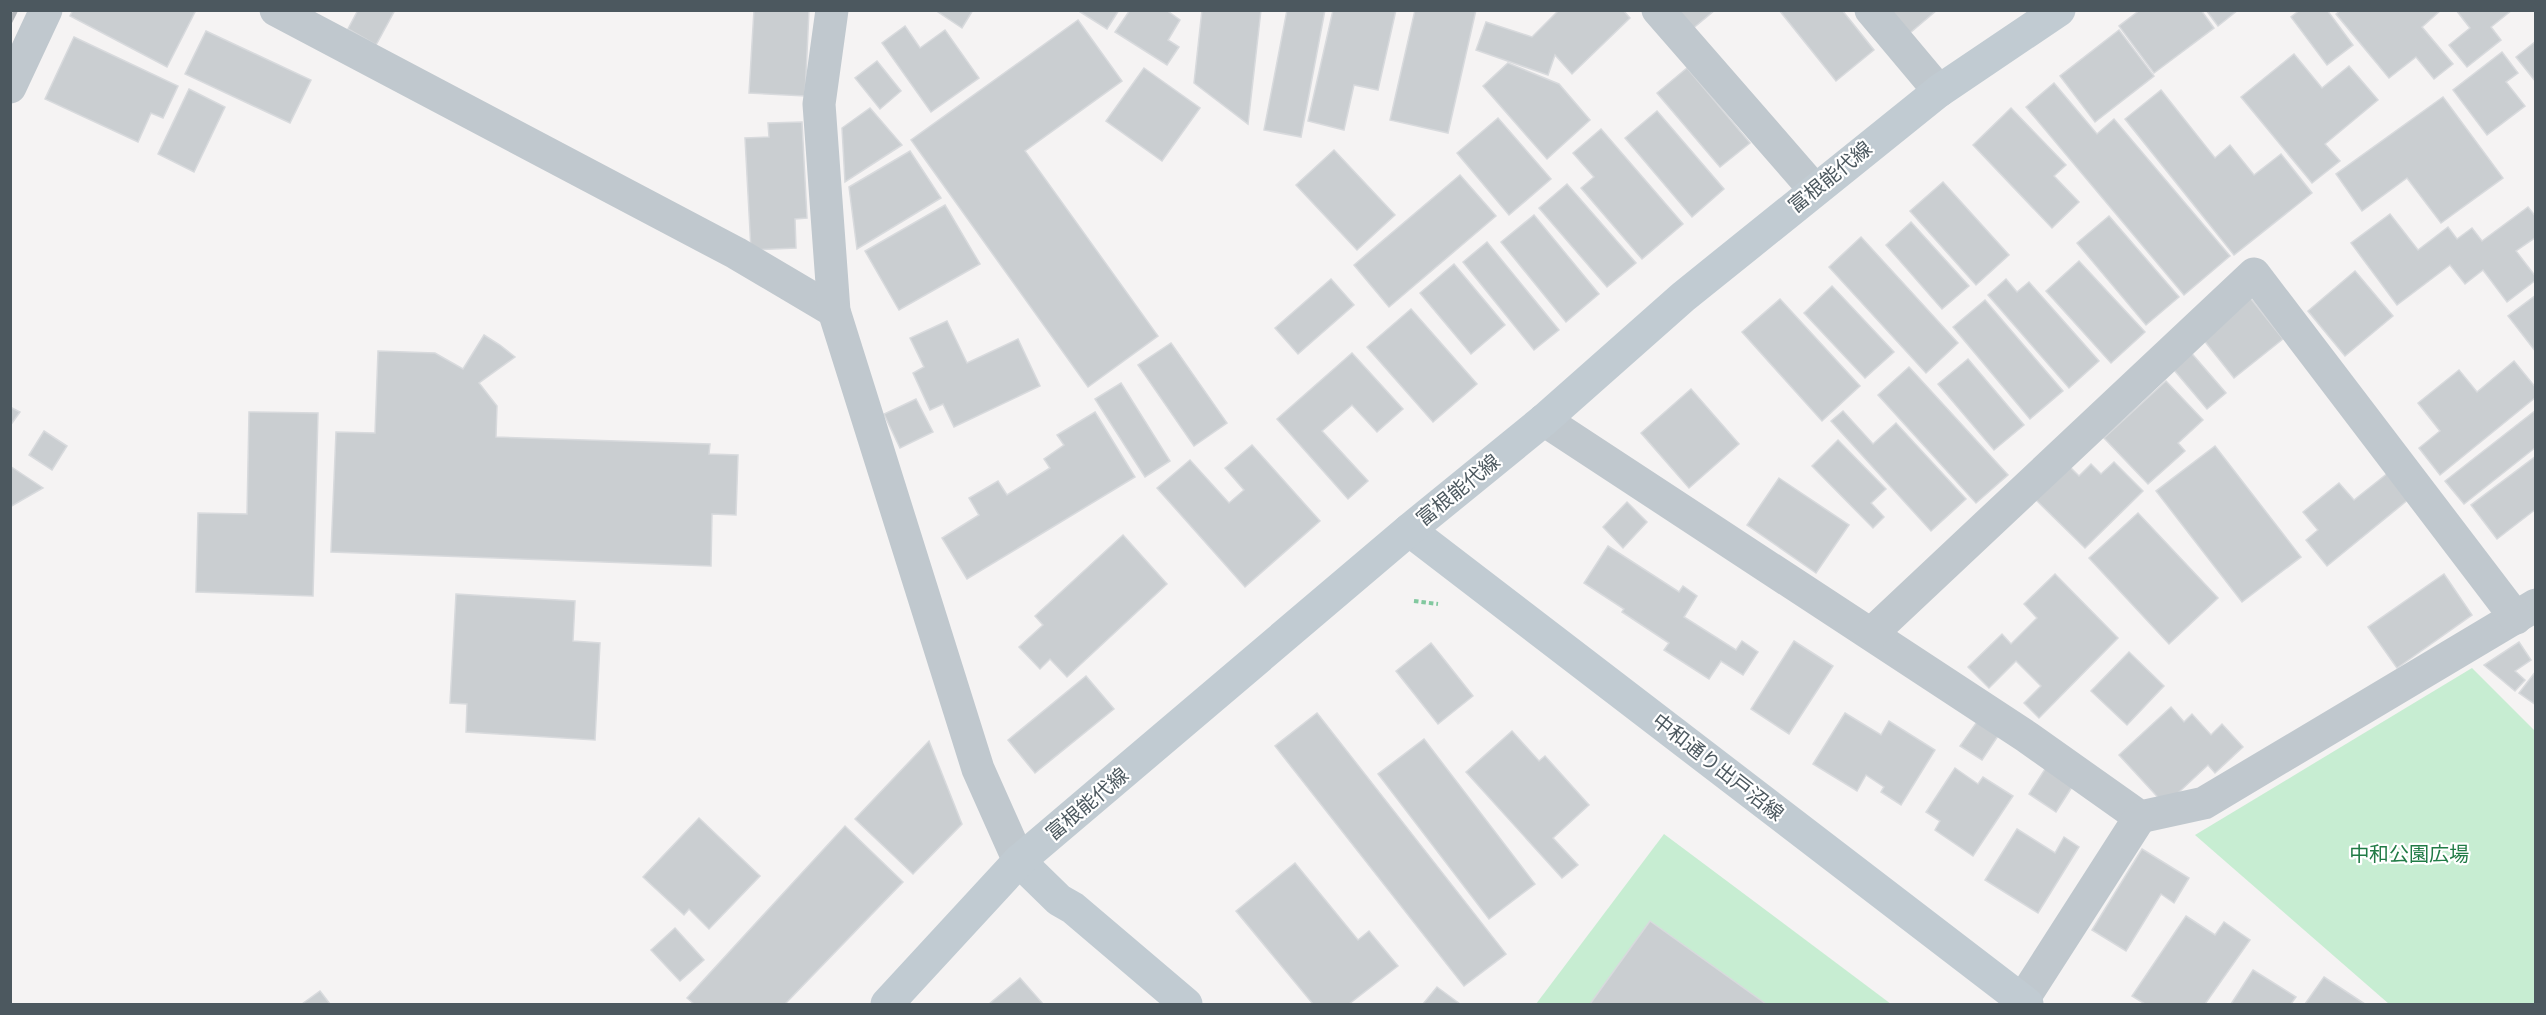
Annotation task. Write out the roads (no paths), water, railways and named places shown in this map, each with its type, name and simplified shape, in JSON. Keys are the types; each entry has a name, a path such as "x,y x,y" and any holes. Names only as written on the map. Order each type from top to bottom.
{"main road":[{"name":"富根能代線","path":"887,1005 1019,861 1409,530 1544,420 1683,297 1814,189 1939,91 2059,10"},
{"name":"中和通り出戸沼線","path":"1409,530 2024,1003"},
{"path":"1019,861 1059,900 1073,908 1186,1005"}],"street":[{"path":"10,87 46,10"},
{"path":"276,10 736,253 834,311"},
{"path":"831,10 819,104 834,311 978,769 1019,861"},
{"path":"1658,10 1814,189"},
{"path":"1871,10 1939,91"},
{"path":"1872,634 2254,274 2526,611 2205,803 2140,817 2024,1003"},
{"path":"1544,420 2027,737 2140,817"}],"railway":[{"path":"10,22 16,10"}],"park label":[{"name":"中和公園広場","path":"2409,854"}]}
